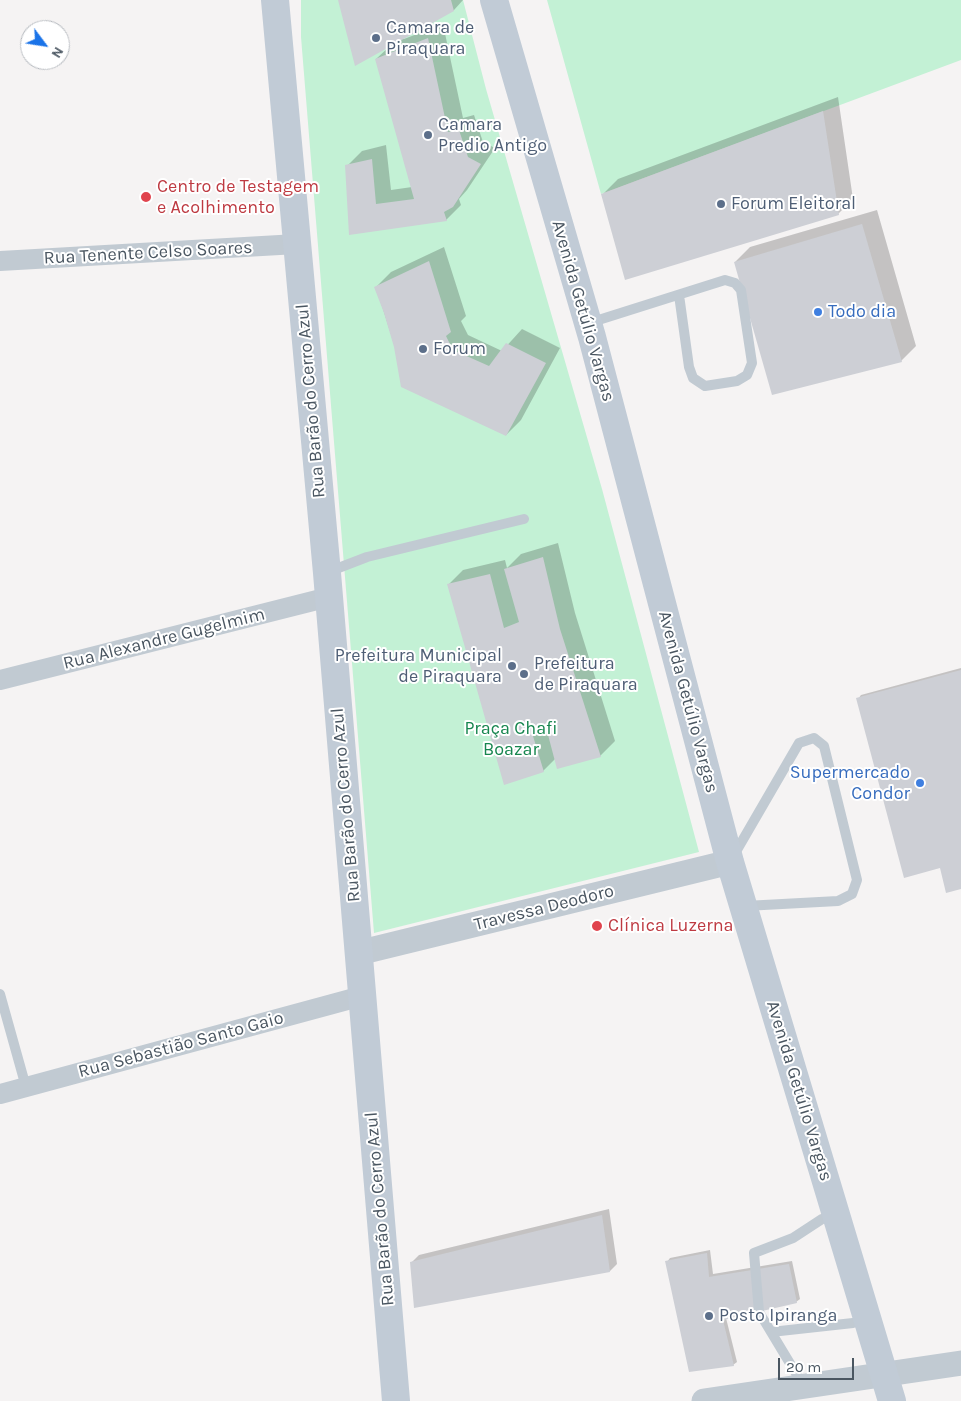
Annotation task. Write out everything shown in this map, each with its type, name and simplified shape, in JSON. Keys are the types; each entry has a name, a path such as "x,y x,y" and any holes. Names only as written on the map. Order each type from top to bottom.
{"main road":[{"name":"Rua Barão do Cerro Azul","path":"275,0 328,585 396,1401"},
{"name":"Avenida Getúlio Vargas","path":"494,0 588,323 730,862 892,1401"}],"street":[{"name":"Rua Tenente Celso Soares","path":"0,261 297,244"},
{"name":"Rua Alexandre Gugelmim","path":"0,680 328,585"},
{"name":"Travessa Deodoro","path":"358,953 730,862"},
{"name":"Rua Sebastião Santo Gaio","path":"0,1094 362,996"},
{"path":"704,1401 961,1363"}],"lane":[{"path":"588,323 725,280 735,283 741,290 752,363 747,376 737,381 705,386 693,378 689,367 679,295"},
{"path":"328,585 367,557 524,519"},
{"path":"730,862 799,743 814,738 824,746 858,880 852,894 838,901 744,906"},
{"path":"0,994 26,1087"},
{"path":"804,1387 759,1312 754,1253 793,1238 822,1219 837,1218"},
{"path":"771,1332 852,1323 868,1319"}],"green space":[{"name":"Praça Chafi Boazar","path":"301,0 463,0 486,89 602,489 699,852 374,933 301,37"},
{"path":"547,0 961,0 961,60 601,194"}],"building":[{"name":"Camara de Piraquara","path":"338,0 451,0 454,11 355,66"},
{"name":"Camara Predio Antigo","path":"428,38 448,132 459,130 468,157 481,164 453,207 444,212 447,221 349,235 345,165 372,159 376,204 414,199 375,59"},
{"name":"Forum Eleitoral","path":"823,111 839,215 625,280 601,194"},
{"name":"Todo dia","path":"862,224 902,362 772,395 734,262"},
{"name":"Forum","path":"429,261 451,332 446,336 453,350 489,366 506,343 546,363 506,436 401,387 394,347 374,287"},
{"name":"Prefeitura de Piraquara","path":"543,557 560,629 601,757 557,769 547,731 533,736 544,772 504,785 447,584 490,574 504,628 519,622 504,569"},
{"name":"Supermercado Condor","path":"961,670 961,889 946,893 940,868 904,878 856,698"},
{"path":"602,1215 610,1272 414,1308 410,1262"},
{"name":"Posto Ipiranga","path":"707,1253 709,1277 789,1264 797,1303 723,1320 734,1366 689,1372 665,1261"}],"place":[{"name":"Camara de Piraquara","path":"376,38"},
{"name":"Camara Predio Antigo","path":"428,135"},
{"name":"Centro de Testagem e Acolhimento","path":"146,197"},
{"name":"Forum Eleitoral","path":"721,204"},
{"name":"Todo dia","path":"818,312"},
{"name":"Forum","path":"423,349"},
{"name":"Prefeitura Municipal de Piraquara","path":"512,666"},
{"name":"Prefeitura de Piraquara","path":"524,674"},
{"name":"Supermercado Condor","path":"920,783"},
{"name":"Clínica Luzerna","path":"597,926"},
{"name":"Posto Ipiranga","path":"709,1316"}]}
